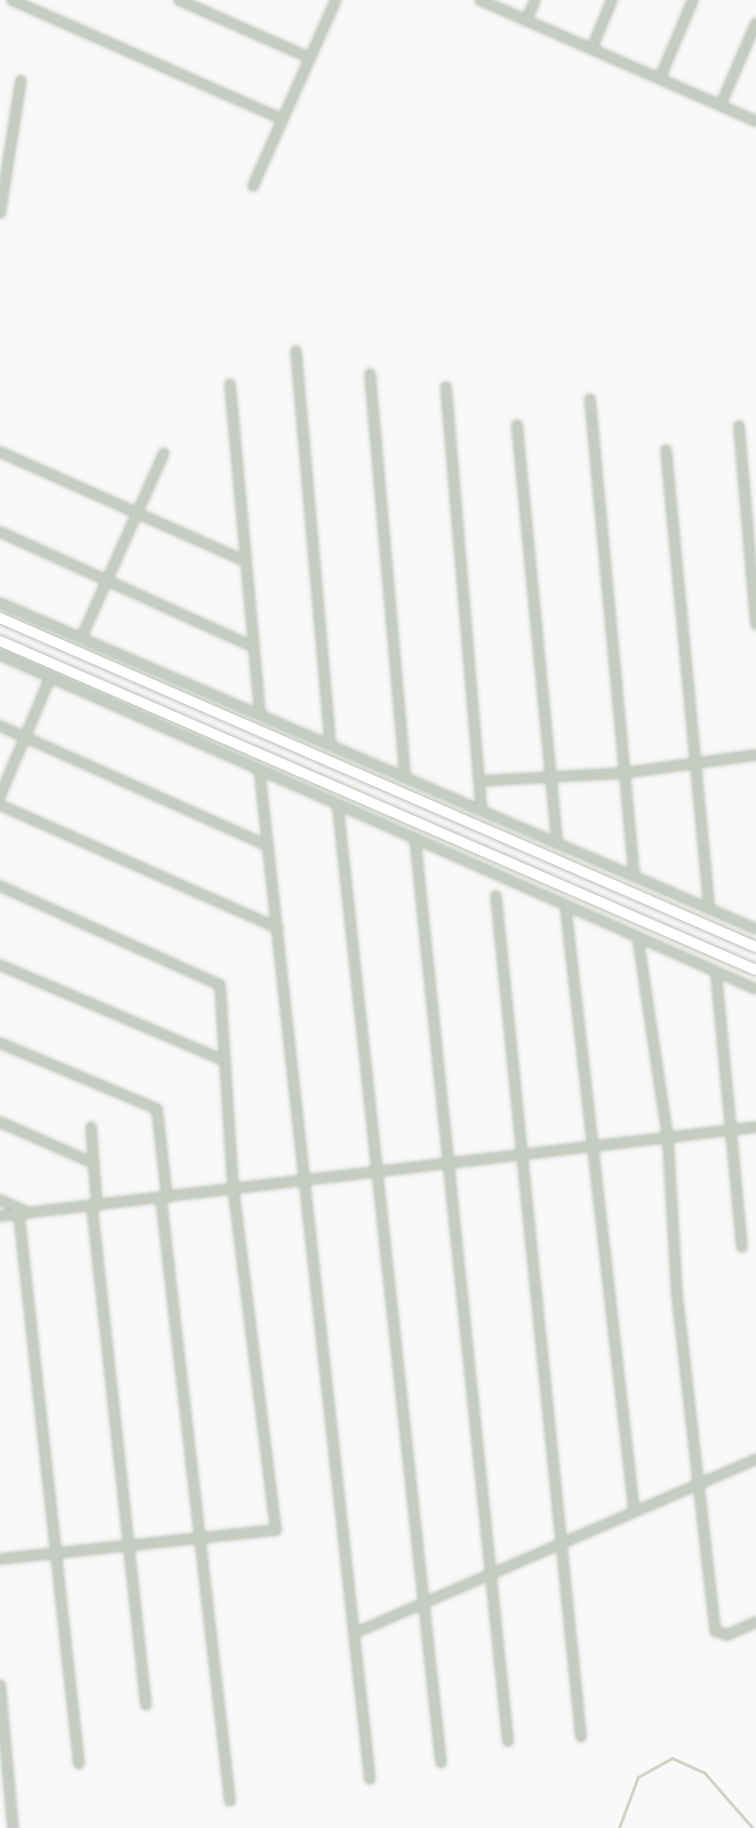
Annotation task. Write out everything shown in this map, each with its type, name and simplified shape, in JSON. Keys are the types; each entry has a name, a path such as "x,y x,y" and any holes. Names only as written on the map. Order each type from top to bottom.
{"street":[{"path":"12,0 282,119"},
{"path":"179,0 310,58"},
{"path":"253,186 336,0"},
{"path":"480,0 756,121"},
{"path":"526,21 535,0"},
{"path":"592,48 612,0"},
{"path":"660,78 693,0"},
{"path":"721,104 756,23"},
{"path":"0,213 21,81"},
{"path":"296,351 330,743"},
{"path":"370,374 405,775"},
{"path":"230,384 251,646 260,712"},
{"path":"446,387 481,781 481,808"},
{"path":"590,399 634,875"},
{"path":"517,425 557,843"},
{"path":"739,426 756,624"},
{"path":"666,450 709,909"},
{"path":"0,452 245,561"},
{"path":"83,634 164,453"},
{"path":"0,532 251,646"},
{"path":"0,603 83,634 756,929"},
{"path":"0,618 756,947"},
{"path":"0,641 756,970"},
{"path":"0,655 260,775 415,838 566,910 756,989"},
{"path":"0,796 50,678"},
{"path":"0,726 268,846"},
{"path":"481,781 624,773 756,755"},
{"path":"260,775 303,1178 357,1632 370,1779"},
{"path":"0,805 278,928"},
{"path":"338,808 421,1603 441,1762"},
{"path":"415,838 508,1741"},
{"path":"0,886 220,985 233,1186 276,1530 128,1549 0,1559"},
{"path":"496,897 581,1737"},
{"path":"566,910 589,1145 634,1510"},
{"path":"638,939 667,1139 677,1295 701,1481 716,1631 727,1635 756,1622"},
{"path":"0,965 223,1060"},
{"path":"716,972 734,1128 742,1247"},
{"path":"0,1043 157,1109 200,1541 230,1801"},
{"path":"0,1122 93,1163"},
{"path":"91,1126 94,1206 146,1704"},
{"path":"0,1216 164,1198 377,1167 667,1139 756,1127"},
{"path":"0,1200 30,1214"},
{"path":"19,1215 61,1554 79,1765"},
{"path":"357,1632 561,1540 756,1459"},
{"path":"0,1685 13,1828"}],"waterway":[{"path":"619,1828 638,1777 672,1758 705,1773 753,1828"}]}
